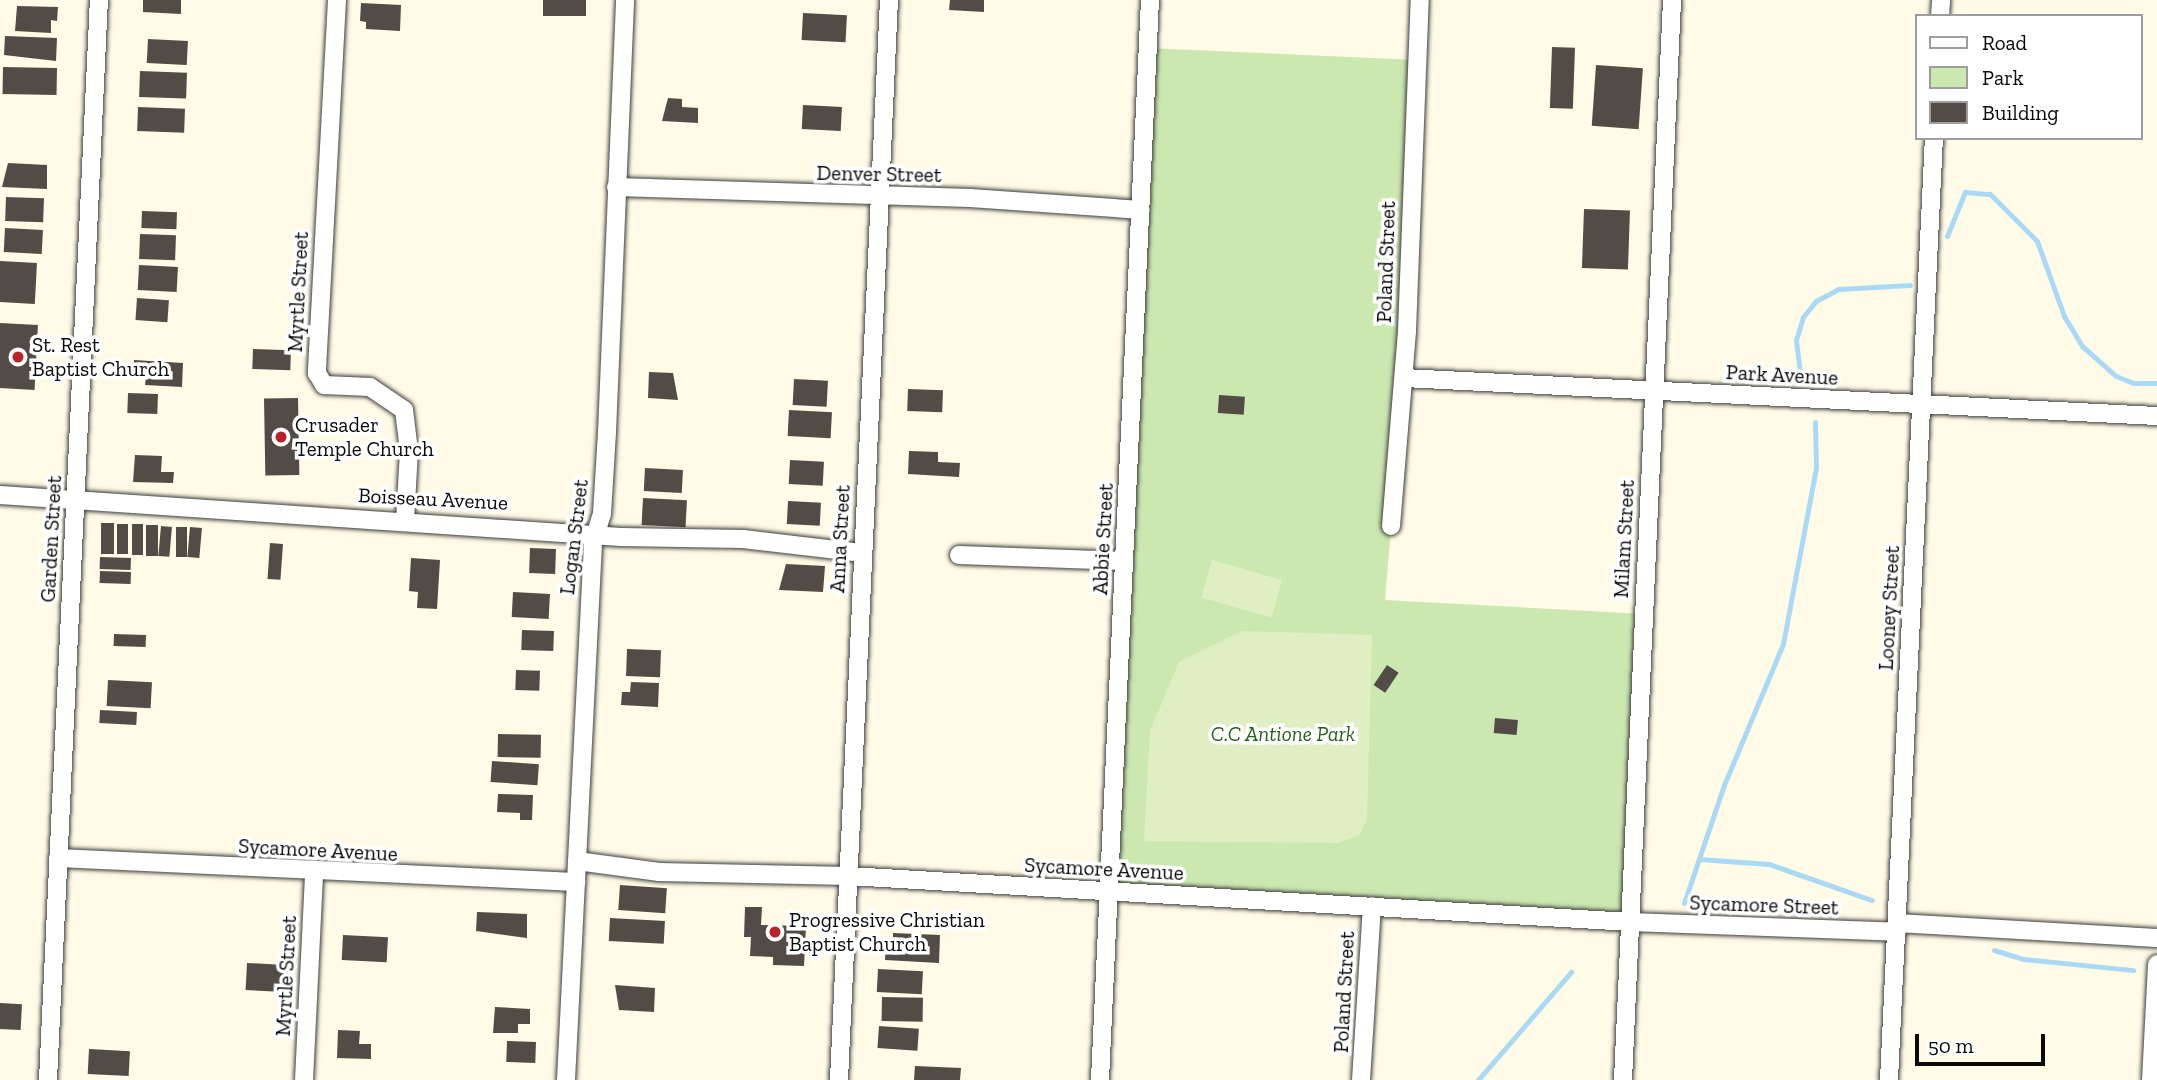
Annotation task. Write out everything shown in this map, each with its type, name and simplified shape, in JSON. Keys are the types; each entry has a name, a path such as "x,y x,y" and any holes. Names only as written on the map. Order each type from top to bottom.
{"street":[{"name":"Garden Street","path":"48,1080 99,0"},
{"name":"Myrtle Street","path":"337,0 317,373 324,385 370,387 404,410 410,451 405,521"},
{"name":"Logan Street","path":"566,1080 597,533 607,432 625,0"},
{"name":"Anna Street","path":"839,1080 889,0"},
{"name":"Abbie Street","path":"1100,1080 1150,0"},
{"name":"Poland Street","path":"1391,526 1404,378 1420,0"},
{"name":"Milam Street","path":"1623,1080 1672,0"},
{"name":"Looney Street","path":"1889,1080 1934,140"},
{"name":"Denver Street","path":"617,187 880,198 970,198 1141,210"},
{"name":"Park Avenue","path":"1404,378 1922,402 2157,416"},
{"name":"Boisseau Avenue","path":"0,495 798,543 863,553"},
{"path":"959,555 1124,561"},
{"name":"Sycamore Avenue","path":"58,858 314,873 576,882"},
{"name":"Sycamore Avenue","path":"577,861 659,872 849,876 1630,922"},
{"name":"Myrtle Street","path":"304,1080 314,873"},
{"name":"Poland Street","path":"1361,1080 1372,906"},
{"name":"Sycamore Street","path":"1630,922 1897,927 2157,938"},
{"path":"2151,1080 2157,964"}],"green space":[{"name":"C.C Antione Park","path":"1148,48 1417,60 1404,378 1385,600 1644,614 1630,922 1108,892"},
{"path":"1212,560 1282,580 1271,618 1201,597"},
{"path":"1242,631 1372,635 1367,819 1359,835 1339,843 1144,841 1150,731 1179,662"}],"building":[{"path":"143,0 181,0 181,14 143,12"},
{"path":"543,0 586,0 586,16 543,16"},
{"path":"950,0 984,0 984,12 949,10"},
{"path":"361,3 401,5 400,31 366,29 366,22 360,21"},
{"path":"17,6 58,7 57,21 51,20 51,33 15,31"},
{"path":"803,13 847,15 846,42 802,40"},
{"path":"5,36 57,38 56,61 4,55"},
{"path":"148,39 188,41 187,65 147,63"},
{"path":"1552,47 1575,48 1573,109 1550,108"},
{"path":"1596,65 1643,68 1639,129 1592,126"},
{"path":"3,67 57,68 57,95 3,94"},
{"path":"140,71 187,73 186,99 139,97"},
{"path":"668,98 682,99 682,107 698,108 698,123 662,121"},
{"path":"803,105 842,107 841,131 802,129"},
{"path":"138,107 185,109 184,133 137,131"},
{"path":"8,163 47,165 47,189 2,187"},
{"path":"6,197 44,198 43,222 5,221"},
{"path":"1584,209 1630,211 1628,270 1582,268"},
{"path":"142,211 177,212 176,229 141,228"},
{"path":"5,228 43,230 42,254 4,252"},
{"path":"140,234 176,235 175,260 139,259"},
{"path":"0,261 37,263 35,304 0,302"},
{"path":"139,265 178,267 177,292 138,290"},
{"path":"137,298 169,300 167,322 135,320"},
{"name":"St. Rest Baptist Church","path":"0,323 38,325 35,390 0,388"},
{"path":"253,349 291,350 290,370 252,369"},
{"path":"134,360 183,363 182,387 145,385 146,377 133,377"},
{"path":"649,372 673,373 678,400 648,398"},
{"path":"794,379 828,381 827,407 793,405"},
{"path":"908,389 943,390 942,412 907,411"},
{"path":"128,393 158,394 157,414 127,413"},
{"path":"1219,395 1245,397 1244,415 1218,413"},
{"name":"Crusader Temple Church","path":"298,398 299,475 265,476 264,399"},
{"path":"789,410 832,412 831,438 788,436"},
{"path":"909,451 938,452 938,462 960,463 959,477 908,474"},
{"path":"135,455 162,456 161,472 174,472 173,483 133,482"},
{"path":"790,460 824,462 823,486 789,484"},
{"path":"645,468 683,470 682,493 644,491"},
{"path":"643,498 687,500 686,527 642,525"},
{"path":"788,501 821,503 820,526 787,524"},
{"path":"101,523 114,523 114,554 101,554"},
{"path":"117,524 128,524 128,554 117,554"},
{"path":"132,524 143,524 143,555 132,555"},
{"path":"146,525 158,525 158,556 146,556"},
{"path":"161,526 172,527 169,557 158,556"},
{"path":"176,527 187,527 187,557 176,557"},
{"path":"190,527 202,528 199,558 187,557"},
{"path":"270,543 283,544 280,580 267,579"},
{"path":"530,548 556,549 555,574 529,573"},
{"path":"100,557 131,558 131,570 100,569"},
{"path":"411,558 440,560 437,609 417,608 418,592 409,591"},
{"path":"786,564 825,566 823,592 779,590"},
{"path":"100,571 131,572 131,584 100,583"},
{"path":"513,592 550,594 549,619 512,617"},
{"path":"522,630 554,631 553,651 521,650"},
{"path":"114,634 146,635 146,647 114,646"},
{"path":"627,649 661,650 660,677 626,676"},
{"path":"1387,665 1399,673 1385,693 1374,685"},
{"path":"516,670 540,671 539,691 515,690"},
{"path":"108,680 152,682 151,708 107,706"},
{"path":"631,682 659,683 658,707 621,705 622,692 630,692"},
{"path":"100,710 137,712 136,725 99,723"},
{"path":"1495,718 1518,720 1517,735 1494,733"},
{"path":"498,734 541,735 541,758 498,757"},
{"path":"492,761 539,764 537,785 491,782"},
{"path":"498,794 533,795 532,820 520,820 520,813 497,812"},
{"path":"620,885 667,888 665,913 618,910"},
{"name":"Progressive Christian Baptist Church","path":"745,907 762,907 761,925 806,926 804,966 773,965 773,957 750,956 751,937 744,937"},
{"path":"477,912 527,914 527,938 476,931"},
{"path":"610,918 665,921 664,944 609,941"},
{"path":"893,933 940,935 939,963 885,960 886,942 893,942"},
{"path":"343,935 388,937 387,962 342,960"},
{"path":"247,963 285,965 284,992 246,990"},
{"path":"878,969 923,971 922,994 877,992"},
{"path":"615,985 655,988 654,1012 619,1010"},
{"path":"882,997 923,998 923,1022 882,1021"},
{"path":"0,1003 22,1004 21,1030 0,1029"},
{"path":"495,1007 530,1009 530,1024 518,1024 518,1033 493,1033"},
{"path":"879,1026 919,1029 917,1051 877,1048"},
{"path":"338,1030 360,1031 359,1044 371,1044 371,1059 337,1058"},
{"path":"507,1041 536,1042 535,1063 506,1062"},
{"path":"89,1049 130,1051 129,1076 88,1074"},
{"path":"915,1066 961,1068 960,1080 914,1080"}],"waterway":[{"path":"1947,236 1965,192 1990,194 2037,241 2064,316 2082,346 2116,376 2133,383 2156,383"},
{"path":"1801,381 1796,340 1803,317 1816,301 1839,289 1910,285"},
{"path":"1684,903 1724,785 1783,644 1816,467 1815,422"},
{"path":"1699,859 1769,864 1872,900"},
{"path":"1994,950 2024,959 2133,970"},
{"path":"1478,1080 1571,972"}],"place":[{"name":"St. Rest Baptist Church","path":"18,357"},
{"name":"Crusader Temple Church","path":"281,437"},
{"name":"Progressive Christian Baptist Church","path":"775,932"}]}
